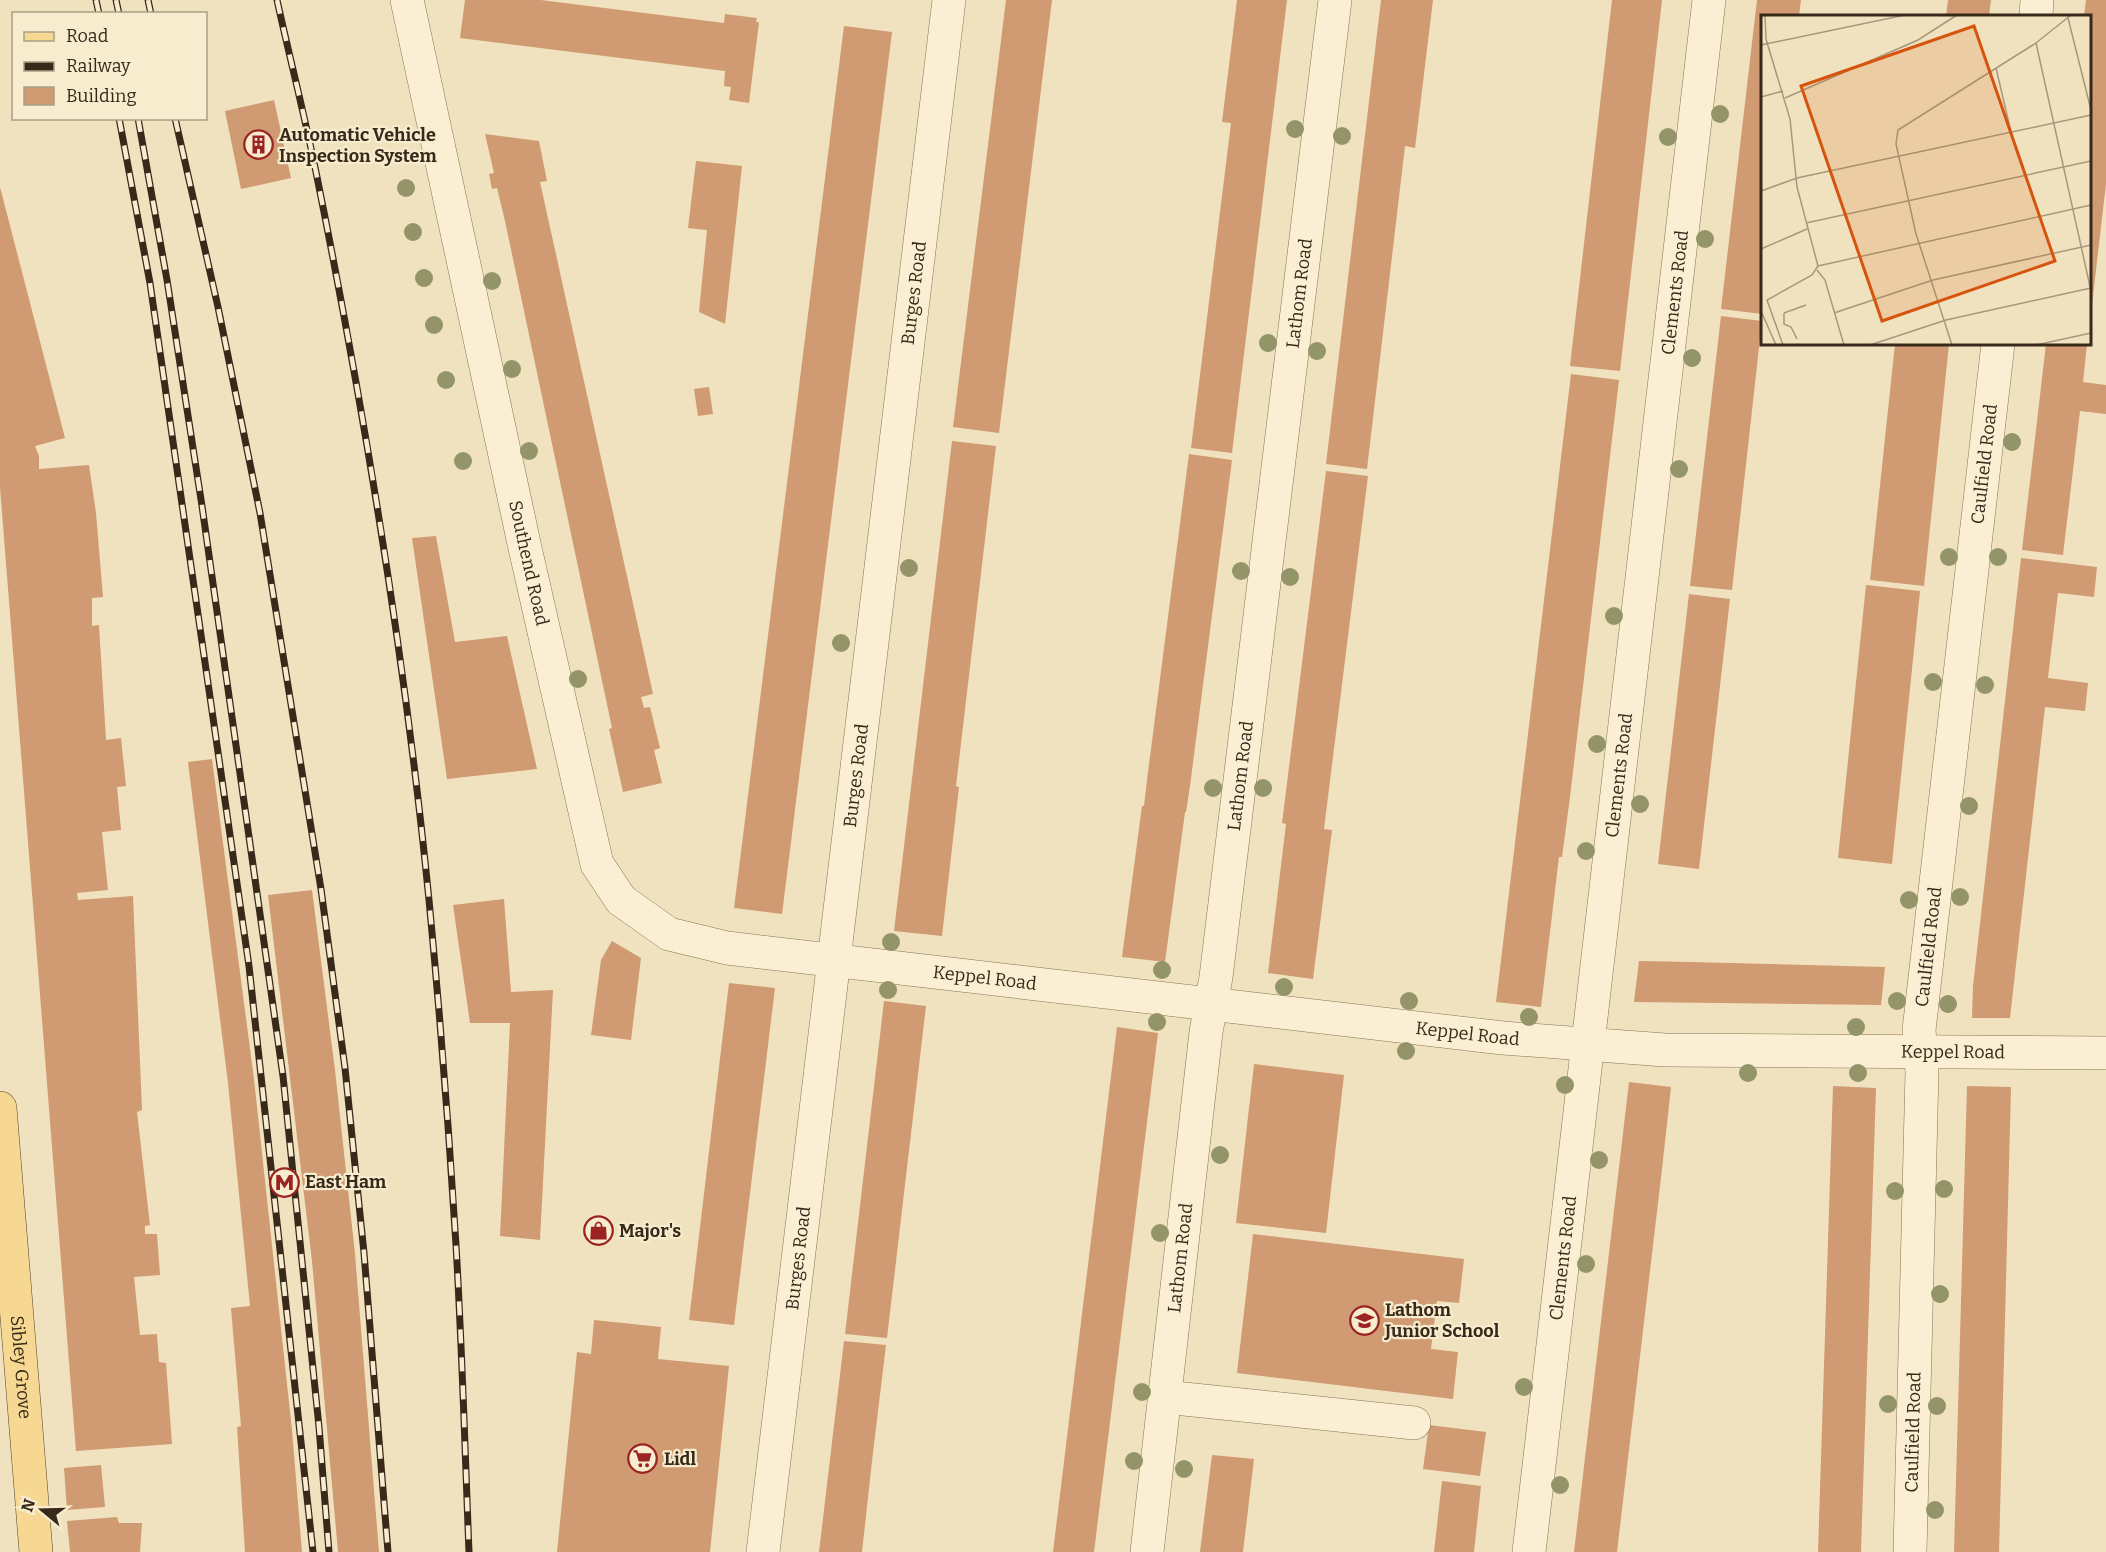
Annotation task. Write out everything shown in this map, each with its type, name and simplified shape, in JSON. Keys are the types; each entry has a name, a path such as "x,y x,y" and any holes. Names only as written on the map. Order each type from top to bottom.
{"main road":[{"name":"Sibley Grove","path":"0,1108 36,1552"}],"street":[{"name":"Southend Road","path":"407,0 523,539 597,864 621,900 669,934 727,948 833,960"},
{"name":"Burges Road","path":"763,1552 949,0"},
{"name":"Lathom Road","path":"1147,1552 1206,1032 1335,0"},
{"name":"Clements Road","path":"1529,1552 1709,0"},
{"path":"2036,15 2037,0"},
{"name":"Caulfield Road","path":"1910,1552 1921,1052 1919,1030 1998,345"},
{"name":"Keppel Road","path":"833,960 1503,1038 1665,1050 2106,1053"},
{"path":"1165,1397 1414,1423"}],"building":[{"path":"465,0 541,0 724,23 725,14 757,18 756,22 759,22 749,103 729,100 731,87 724,86 725,71 460,38"},
{"path":"1006,0 1052,0 999,433 953,427"},
{"path":"1237,0 1287,0 1232,453 1191,448 1231,123 1222,122"},
{"path":"1381,0 1433,0 1415,148 1405,146 1367,469 1326,464"},
{"path":"1612,0 1662,0 1620,371 1570,366"},
{"path":"1757,0 1801,0 1799,15 1761,15 1761,314 1721,309"},
{"path":"1948,0 1991,0 1989,15 1946,15"},
{"path":"2086,0 2106,0 2106,184 2091,313 2091,15 2084,15"},
{"path":"844,26 892,32 782,914 734,908"},
{"name":"Automatic Vehicle Inspection System","path":"274,100 291,178 241,189 225,111"},
{"path":"485,134 539,141 547,181 540,182 653,694 641,697 644,708 650,707 660,748 654,750 662,783 623,792 609,729 612,728 505,221 497,188 492,189 489,174 494,173"},
{"path":"696,161 742,166 725,324 699,312 707,230 688,228"},
{"path":"0,187 65,438 35,446 39,456 39,469 89,465 96,513 103,597 92,598 92,626 99,625 106,740 121,738 126,786 117,787 121,830 102,832 108,890 77,893 78,900 133,896 142,1110 137,1112 150,1225 145,1226 145,1234 157,1234 160,1275 134,1277 140,1335 157,1334 159,1362 166,1363 172,1444 76,1451 0,487"},
{"path":"1721,316 1761,321 1732,590 1690,586"},
{"path":"1895,345 1949,345 1924,586 1870,580"},
{"path":"2046,345 2087,345 2083,382 2106,385 2106,414 2080,411 2063,555 2022,550"},
{"path":"1571,374 1619,380 1570,797 1562,857 1559,857 1541,1007 1496,1002"},
{"path":"709,387 713,414 698,416 694,389"},
{"path":"952,441 996,446 956,786 959,787 942,936 894,931"},
{"path":"1189,454 1232,460 1165,962 1122,957 1142,806 1144,806"},
{"path":"1326,471 1368,476 1324,829 1332,830 1313,979 1268,973 1286,824 1282,823"},
{"path":"436,536 455,642 507,636 537,769 447,779 412,538"},
{"path":"2021,558 2097,567 2094,597 2058,593 2048,678 2088,683 2085,711 2045,707 2010,1018 1972,1018 1973,986"},
{"path":"1866,585 1920,591 1892,864 1838,858"},
{"path":"1689,594 1730,599 1699,869 1658,864"},
{"path":"212,759 254,1079 292,1430 302,1552 245,1552 237,1427 241,1426 231,1308 250,1306 228,1083 188,762"},
{"path":"312,890 355,1254 379,1552 338,1552 312,1261 268,895"},
{"path":"504,899 511,992 553,990 540,1240 500,1236 510,1023 470,1023 453,905"},
{"path":"612,941 641,958 631,1040 591,1035 601,960"},
{"path":"1639,961 1885,967 1881,1005 1634,1002"},
{"path":"729,983 775,988 734,1325 689,1320"},
{"path":"884,1001 926,1006 887,1338 845,1334"},
{"path":"1117,1027 1158,1033 1094,1552 1053,1552"},
{"path":"1254,1064 1344,1075 1326,1233 1236,1223"},
{"path":"1629,1082 1671,1087 1662,1169 1617,1552 1574,1552"},
{"path":"1833,1086 1876,1088 1861,1552 1818,1552"},
{"path":"1967,1086 2011,1087 1999,1552 1954,1552"},
{"path":"1253,1234 1464,1259 1459,1303 1437,1301 1431,1349 1458,1352 1453,1399 1237,1373"},
{"name":"Lidl","path":"594,1320 661,1327 658,1359 729,1366 710,1552 557,1552 577,1352 591,1354"},
{"path":"844,1341 886,1345 862,1552 819,1552"},
{"path":"1429,1425 1486,1432 1480,1476 1423,1469"},
{"path":"1212,1455 1254,1459 1243,1552 1200,1552"},
{"path":"101,1465 105,1507 67,1510 64,1468"},
{"path":"1442,1481 1481,1486 1474,1552 1434,1552"},
{"path":"117,1517 119,1523 142,1523 140,1552 70,1552 67,1521"}],"railway":[{"path":"96,0 99,12"},
{"path":"116,0 119,12"},
{"path":"148,0 151,12"},
{"path":"277,0 335,266 382,537 408,718 429,900 447,1116 462,1360 469,1552"},
{"path":"119,120 150,283 249,966 313,1552"},
{"path":"138,120 167,280 202,506 283,1076 319,1427 329,1552"},
{"path":"175,120 218,307 260,513 321,889 345,1068 364,1253 388,1552"}],"place":[{"name":"Automatic Vehicle Inspection System","path":"258,145"},
{"name":"East Ham","path":"284,1182"},
{"name":"Major's","path":"598,1231"},
{"name":"Lathom Junior School","path":"1364,1320"},
{"name":"Lidl","path":"643,1459"}]}
